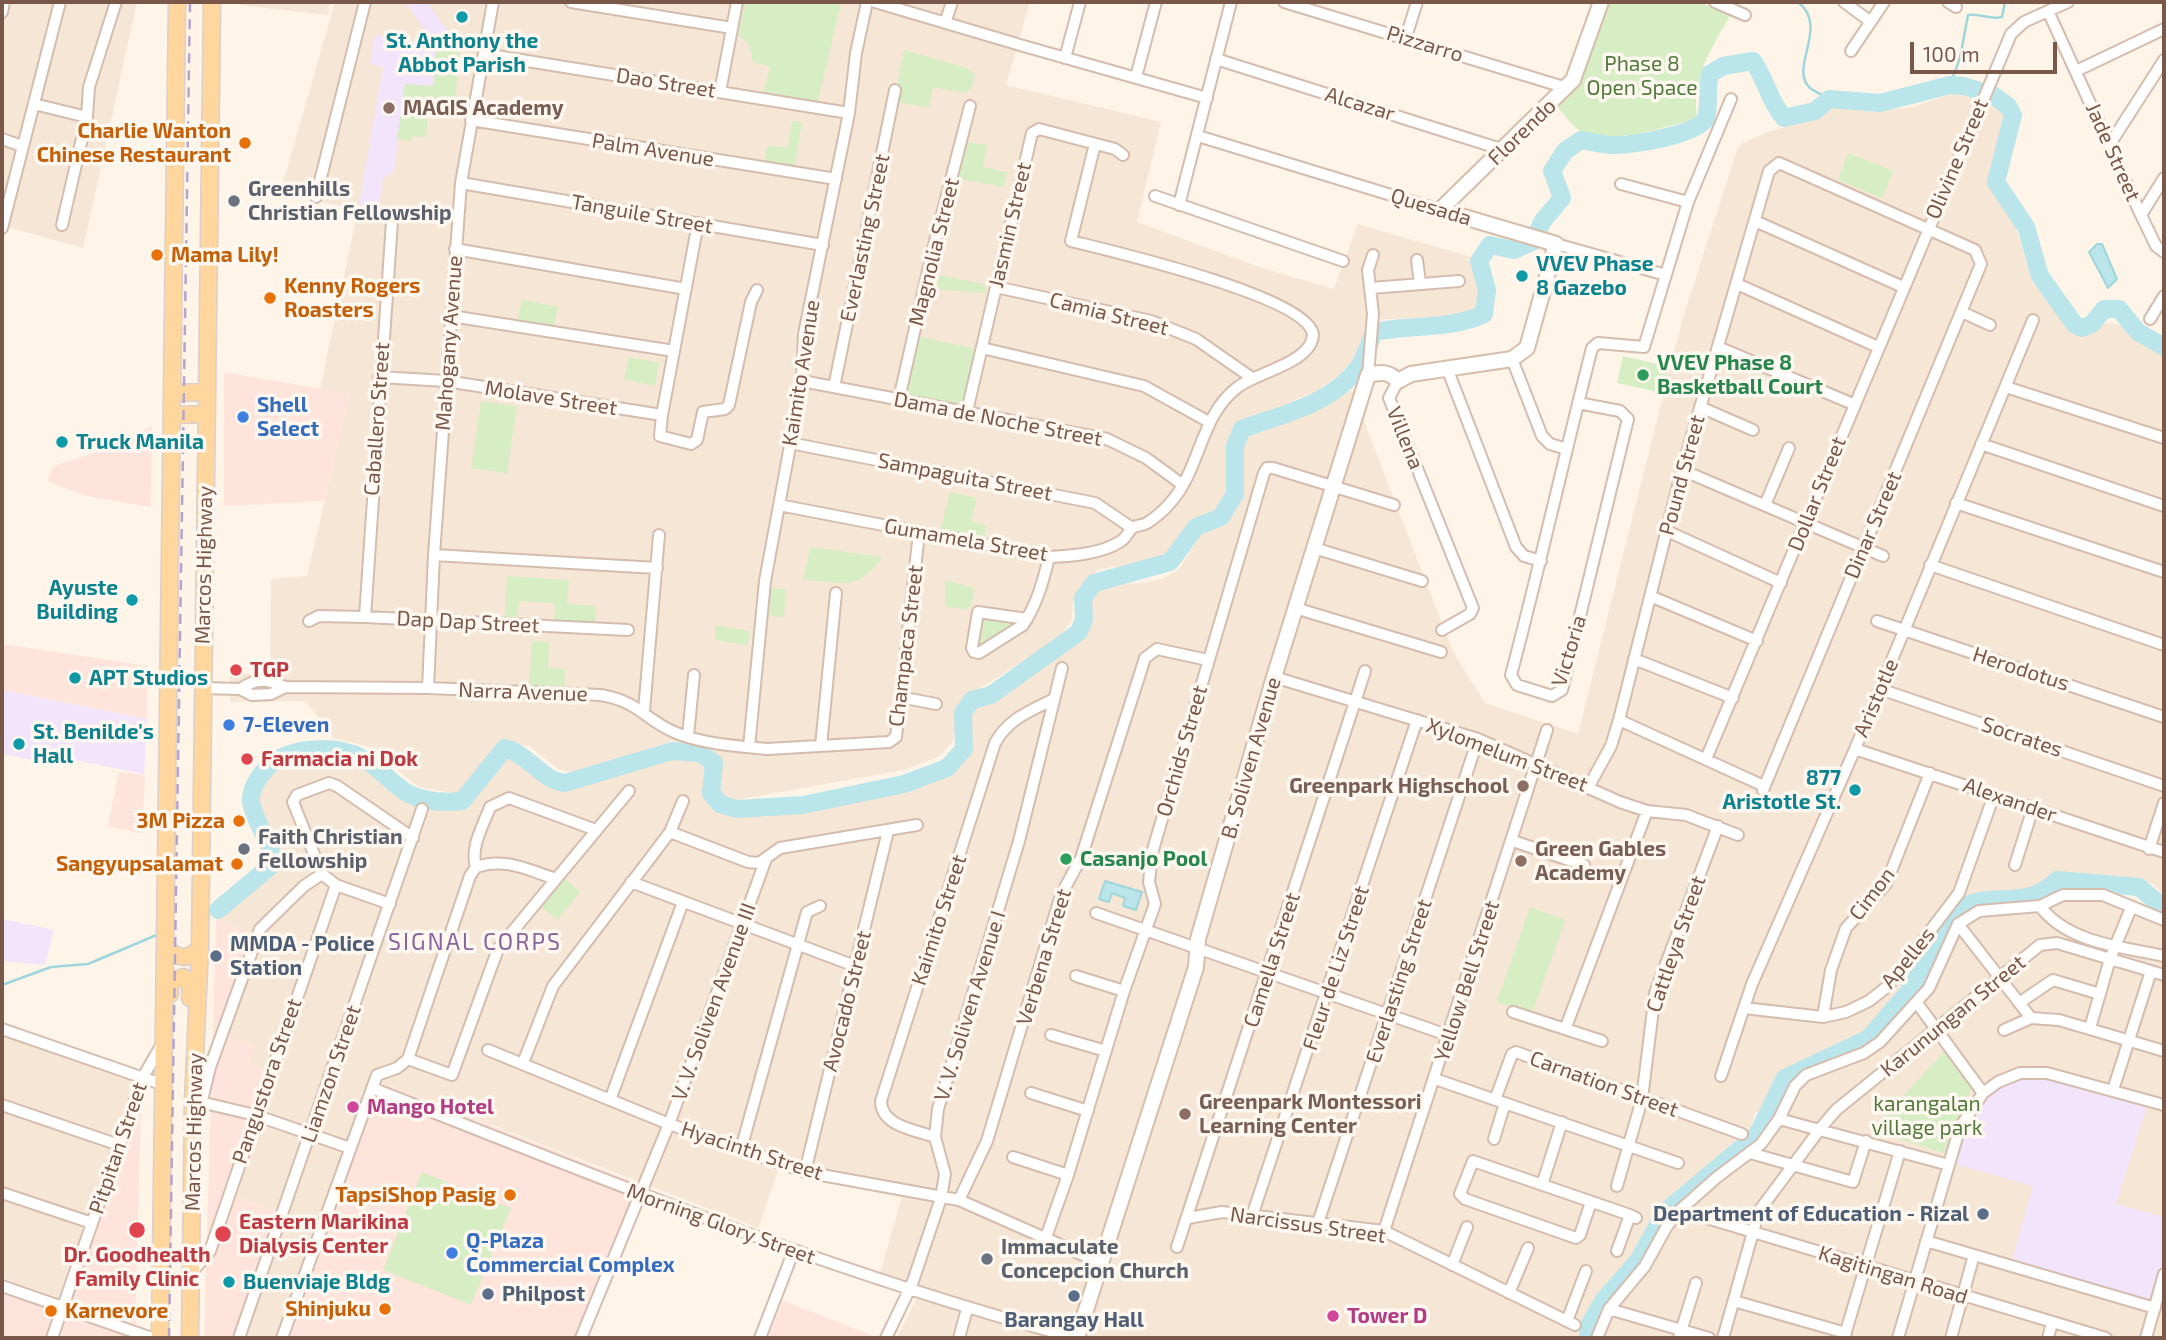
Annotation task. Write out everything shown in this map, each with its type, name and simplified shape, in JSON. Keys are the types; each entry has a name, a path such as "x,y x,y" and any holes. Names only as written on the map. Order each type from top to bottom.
{"main road":[{"name":"Marcos Highway","path":"160,1338 177,2"},
{"name":"Marcos Highway","path":"190,1338 198,1101 212,2"},
{"path":"173,393 207,392"},
{"path":"173,415 207,414"},
{"path":"165,935 177,956 187,957 200,947"},
{"path":"164,1085 168,1073 170,982 183,977 191,984 188,1088 198,1101"}],"street":[{"path":"2,12 4,2"},
{"path":"2,228 60,2"},
{"path":"62,225 87,117 89,87 116,2"},
{"path":"316,197 365,2"},
{"name":"Mahogany Avenue","path":"428,688 434,555 461,183 493,2"},
{"path":"570,2 616,6 732,28"},
{"path":"720,92 737,2"},
{"name":"Kaimito Avenue","path":"749,747 765,581 802,381 804,334 849,113 856,52 867,2"},
{"path":"875,2 1207,97"},
{"path":"945,23 952,2"},
{"path":"1065,58 1080,2"},
{"path":"1136,78 1156,2"},
{"path":"1179,205 1231,2"},
{"name":"Pizzarro","path":"1284,2 1567,88"},
{"path":"1406,37 1417,2"},
{"name":"Florendo","path":"1440,211 1567,88 1578,69 1601,2"},
{"path":"1715,2 1745,15"},
{"path":"1844,2 1871,22"},
{"path":"1851,51 1885,2"},
{"name":"Olivine Street","path":"1928,228 1991,79 2016,28 2068,2"},
{"name":"Jade Street","path":"2048,11 2141,215 2156,246 2164,252"},
{"path":"2076,71 2164,29"},
{"name":"Dao Street","path":"484,54 849,113"},
{"name":"Alcazar","path":"1216,59 1504,150"},
{"path":"2110,144 2164,60"},
{"name":"Everlasting Street","path":"834,387 895,90"},
{"name":"Victoria","path":"1578,403 1620,411 1628,419 1562,690 1556,696 1517,685 1511,675 1541,561 1578,403 1594,344 1644,347 1688,202 1731,99"},
{"path":"34,104 87,117"},
{"name":"Magnolia Street","path":"899,399 932,253 970,106"},
{"name":"Palm Avenue","path":"471,120 836,179"},
{"name":"Jasmin Street","path":"967,411 1032,133 1039,130 1115,149 1123,155"},
{"name":"Quesada","path":"1198,136 1440,211 1666,275"},
{"path":"2,139 22,146"},
{"name":"Gumamela Street","path":"779,505 1049,557 1072,556 1110,546 1123,540 1132,528 1146,524 1171,502 1183,485 1209,422 1235,389 1252,378 1297,358 1309,349 1313,343 1311,327 1304,319 1210,277 1071,241 1095,144"},
{"name":"Pound Street","path":"1589,786 1611,746 1619,720 1682,470 1769,171 1774,164 1779,163 1928,228"},
{"path":"2141,215 2164,178"},
{"name":"Tanguile Street","path":"461,183 823,245"},
{"path":"1621,184 1688,202"},
{"path":"1155,196 1343,261"},
{"name":"Caballero Street","path":"365,617 379,377 392,221"},
{"path":"1755,221 1903,287"},
{"path":"698,223 660,436 691,444 696,440 703,412 725,409 729,405 751,302 757,290"},
{"name":"Dinar Street","path":"1706,759 1764,788 1981,269 1981,260 1975,250 1928,228"},
{"name":"Dollar Street","path":"1706,759 1928,228"},
{"path":"1551,242 1531,343 1512,359 1542,436 1550,444 1567,449"},
{"path":"456,249 686,289"},
{"name":"B. Soliven Avenue","path":"1077,1338 1099,1262 1198,961 1197,950 1274,677 1368,375 1373,314 1368,270 1373,255"},
{"path":"1417,260 1420,283"},
{"path":"1371,288 1459,281"},
{"path":"1737,284 1878,347"},
{"name":"Camia Street","path":"996,287 1151,321 1196,340 1252,378"},
{"path":"2150,319 2164,296"},
{"path":"1962,312 1990,325"},
{"path":"451,316 674,351"},
{"name":"Aristotle","path":"1721,1076 1744,1008 2033,320"},
{"path":"1718,347 1853,404"},
{"path":"982,348 1144,386 1209,422"},
{"name":"Villena","path":"1442,630 1470,614 1473,608 1389,398 1398,380 1411,374 1512,359"},
{"path":"1447,368 1516,547 1524,556 1541,561"},
{"path":"1368,375 1382,372 1392,374 1398,380"},
{"name":"Molave Street","path":"379,377 446,381 663,415"},
{"name":"Dama de Noche Street","path":"802,381 1107,439 1146,458 1183,485"},
{"path":"2006,387 2164,438"},
{"path":"1700,407 1753,430"},
{"name":"Sampaguita Street","path":"790,443 1095,503 1132,528"},
{"path":"1981,444 2164,506"},
{"path":"1765,505 1789,448"},
{"name":"Orchids Street","path":"1045,1240 1155,904 1149,882 1152,853 1267,468 1394,505"},
{"path":"1682,470 1883,556"},
{"path":"1956,503 2164,572"},
{"path":"1667,531 1781,583"},
{"name":"Champaca Street","path":"749,747 888,742 895,737 919,533"},
{"path":"644,711 659,535"},
{"path":"1314,548 1422,581"},
{"path":"434,555 656,568"},
{"path":"1027,619 978,612 972,648 974,652 979,653 1023,625 1027,619 1040,593 1049,557"},
{"path":"1930,565 2164,645"},
{"path":"821,746 836,593"},
{"path":"1650,596 1757,641"},
{"path":"1295,608 1441,652"},
{"name":"Dap Dap Street","path":"309,621 319,616 365,617 628,630"},
{"name":"Herodotus","path":"1877,621 2164,717"},
{"name":"Verbena Street","path":"959,1200 987,1141 1061,895 1081,858 1146,658 1157,649 1208,660"},
{"path":"1634,659 1732,698"},
{"name":"V. V. Soliven Avenue I","path":"886,1338 909,1291 941,1198 945,1174 935,1137 939,1109 1019,841 1062,668"},
{"name":"Camella Street","path":"1177,1247 1365,671"},
{"path":"688,736 694,676"},
{"name":"Xylomelum Street","path":"1274,677 1478,739 1620,802 1647,811 1686,816 1738,835"},
{"name":"Narra Avenue","path":"202,688 240,689 252,695 271,694 285,687 428,688 601,695 623,699 644,711 660,725 688,736 749,747"},
{"name":"Socrates","path":"1880,689 2164,786"},
{"path":"900,697 936,704"},
{"name":"Kaimito Street","path":"935,1137 887,1120 881,1111 881,1101 995,743 1003,729 1017,718 1054,699"},
{"name":"Fleur de Liz Street","path":"1252,1216 1328,995 1417,720"},
{"path":"1619,720 1706,759"},
{"name":"Yellow Bell Street","path":"1384,1231 1450,1036 1547,730"},
{"name":"Everlasting Street","path":"1318,1223 1478,739"},
{"name":"Alexander","path":"1855,749 2164,852"},
{"name":"Cimon","path":"1823,1017 1831,970 1846,929 1886,884 1930,772"},
{"path":"390,904 336,885 322,874 293,802 297,795 329,783 413,838"},
{"path":"408,1059 452,1075 498,949 629,791"},
{"name":"Apelles","path":"1744,1008 1823,1017 1846,1012 1869,1001 1888,986 1959,893 1994,795"},
{"path":"477,867 474,858 476,845 490,807 497,801 509,798 596,830"},
{"path":"523,1063 553,986 670,832 682,801"},
{"path":"2149,849 2164,803"},
{"path":"2015,865 2034,808"},
{"name":"Liamzon Street","path":"239,1338 422,809"},
{"path":"1566,1027 1647,811"},
{"path":"670,832 748,862 758,863 780,848 917,825"},
{"name":"Cattleya Street","path":"1617,1186 1642,1099 1655,993 1718,826"},
{"name":"Avocado Street","path":"805,1172 888,831"},
{"path":"1513,841 1584,865"},
{"name":"V. V. Soliven Avenue III","path":"581,1338 669,1124 766,859"},
{"path":"282,1338 377,1075 397,1068 408,1059 470,876 477,867 493,862 508,862 556,879"},
{"path":"322,874 304,886 260,929 198,1101 255,1115 350,1148"},
{"path":"631,882 855,967"},
{"name":"Pangustora Street","path":"192,1272 210,1251 336,885"},
{"path":"1597,1338 1609,1309 1645,1266 1667,1226 1680,1210 1761,1144 1779,1119 1795,1086 1806,1074 1864,1053 1880,1042 1928,988 1958,925 1979,911 2040,906 2063,895 2103,895 2164,920"},
{"path":"610,1100 683,902"},
{"path":"741,1149 807,912 820,906"},
{"path":"2040,906 2050,918 2085,939 2164,956"},
{"path":"2090,1028 2110,959 2131,908"},
{"path":"1096,913 1267,975 1450,1036"},
{"path":"1958,925 2031,1018"},
{"name":"Karunungan Street","path":"1723,1338 1759,1211 1836,1110 2040,945 2049,943 2164,975"},
{"path":"2113,1090 2151,971"},
{"path":"1076,976 1125,990"},
{"path":"2019,1003 2053,980 2100,994"},
{"path":"1917,1003 1983,1093"},
{"path":"1513,1012 1566,1027 1602,1041"},
{"path":"2004,1030 2031,1018 2059,1020 2164,1051"},
{"path":"2,1029 164,1085"},
{"path":"1051,1035 1106,1051"},
{"name":"Pitpitan Street","path":"52,1338 143,1077 164,1041"},
{"name":"Hyacinth Street","path":"488,1049 669,1124 805,1172 959,1200 1099,1262"},
{"name":"Carnation Street","path":"1500,1102 1514,1052 1742,1134"},
{"path":"1898,1338 1960,1127 1983,1093 1998,1082 2020,1073 2047,1073 2164,1105"},
{"path":"1435,1079 1678,1163"},
{"name":"Morning Glory Street","path":"372,1088 638,1195 909,1291 1077,1338"},
{"path":"1031,1093 1088,1111"},
{"path":"1494,1139 1500,1102"},
{"path":"2,1105 119,1145"},
{"path":"1779,1119 1949,1165"},
{"path":"1542,1185 1562,1122"},
{"path":"1750,1153 1854,1182 1866,1142"},
{"path":"1734,1301 1845,1336 1899,1151"},
{"path":"1013,1157 1068,1175"},
{"path":"1591,1202 1579,1237 1574,1237 1463,1198 1461,1192 1472,1161 1591,1202 1633,1217 1617,1251"},
{"path":"2,1193 92,1223"},
{"name":"Kagitingan Road","path":"1680,1210 1915,1279 1963,1297 2099,1337"},
{"name":"Narcissus Street","path":"1188,1218 1222,1212 1384,1231 1571,1323 1586,1271"},
{"path":"1452,1265 1467,1227"},
{"path":"1926,1241 2155,1308"},
{"path":"1509,1293 1528,1248"},
{"path":"760,1338 794,1250"},
{"path":"1951,1338 1974,1255"},
{"path":"2146,1338 2164,1278"},
{"path":"1680,1334 1696,1283"},
{"path":"2,1286 152,1338"},
{"path":"959,1338 967,1309"},
{"path":"1609,1309 1680,1334 1709,1338"},
{"path":"2048,1338 2052,1323"}],"shaded area":[{"path":"2,2 137,2 83,248 7,227 2,245"},
{"path":"240,2 330,2 328,15 240,5"},
{"path":"335,2 1030,2 1006,85 1161,122 1137,222 1259,267 1334,289 1358,224 1471,257 1481,307 1461,316 1368,320 1368,335 1355,357 1340,374 1317,391 1232,427 1230,492 1216,510 1191,524 1173,555 1160,561 1098,569 1073,602 1072,621 1056,640 963,699 952,743 938,757 904,770 736,800 717,795 719,760 706,749 672,741 574,773 558,769 529,746 511,743 464,795 419,787 369,747 334,738 306,701 230,702 230,674 270,674 271,579 307,576 350,394 320,389 358,210 280,193"},
{"name":"MAGIS Academy","path":"427,2 460,48 456,89 405,84 394,172 383,178 378,213 358,210 383,67 370,64 375,35 436,45 436,40 430,38 406,3"},
{"path":"1955,93 1987,98 2008,114 1987,184 2015,226 2033,284 2045,290 2069,325 2080,332 2105,323 2118,324 2164,354 2164,895 2152,883 2056,876 2031,891 1982,892 1949,912 1904,990 1870,1035 1782,1076 1773,1100 1754,1114 1749,1136 1664,1207 1633,1262 1605,1287 1585,1317 1581,1338 897,1338 922,1287 880,1274 902,1196 822,1181 779,1168 758,1228 371,1078 277,1338 236,1338 279,1212 236,1197 281,1073 249,1063 227,1036 263,937 216,920 275,864 274,851 257,804 259,780 266,770 281,760 297,756 336,755 353,761 417,805 462,801 461,808 503,758 518,762 551,788 570,784 664,750 697,755 707,765 709,806 728,812 911,789 949,776 971,746 967,722 974,708 1074,643 1086,631 1085,607 1094,592 1118,584 1145,583 1164,578 1179,569 1201,534 1226,525 1239,506 1240,457 1246,433 1352,390 1453,652 1485,703 1578,734 1682,321 1737,150 1743,143 1767,132 1801,123 1831,107 1873,112 1912,107"},
{"path":"224,372 351,394 324,501 224,506"},
{"path":"152,426 151,507 86,496 47,481 53,466 112,448"},
{"name":"APT Studios","path":"2,644 148,666 147,719 2,690"},
{"path":"2,690 147,719 144,774 35,752 33,760 2,754"},
{"path":"119,772 145,775 142,834 108,826"},
{"path":"2053,887 2105,889 2164,915 2164,1338 1590,1338 1605,1305 1643,1262 1670,1213 1759,1138 1779,1110 1790,1078 1872,1042 1924,986 1955,921 1979,904 2046,901"},
{"path":"2,919 54,930 45,965 2,961"},
{"path":"216,920 264,937 227,1036 254,1045 249,1063 281,1073 236,1197 279,1212 236,1338 204,1338"},
{"path":"2,1024 139,1071 58,1298 2,1278"},
{"path":"2044,1077 2147,1106 2116,1204 2164,1217 2164,1260 2151,1305 2011,1264 2033,1186 1954,1164 1971,1118 1989,1095 2014,1080"},
{"path":"371,1078 639,1184 579,1338 277,1338"},
{"path":"141,1110 135,1338 2,1338 2,1287 65,1309 129,1112"},
{"path":"783,1301 879,1338 768,1338"}],"green space":[{"path":"744,2 841,2 818,101 764,92 770,67 753,62 749,44 738,35"},
{"name":"Phase 8 Open Space","path":"1607,2 1700,2 1730,16 1700,77 1697,118 1638,134 1605,137 1580,131 1557,107 1577,87"},
{"path":"436,45 460,48 454,114 428,112 426,137 413,136 412,141 397,139 405,84 433,86"},
{"path":"904,50 967,68 975,75 972,87 966,93 933,87 929,108 894,101"},
{"path":"792,121 802,122 794,172 764,167 767,145 788,148"},
{"path":"962,141 987,145 983,167 1007,172 1004,187 955,178"},
{"path":"1848,153 1893,171 1882,198 1838,180"},
{"path":"933,274 984,284 986,293 930,289"},
{"path":"522,300 558,307 553,331 517,323"},
{"path":"920,337 977,349 963,408 906,396"},
{"name":"VVEV Phase 8 Basketball Court","path":"1623,356 1670,367 1663,393 1617,383"},
{"path":"629,357 659,363 655,386 624,379"},
{"path":"481,401 517,406 507,473 471,468"},
{"path":"950,492 977,498 971,521 986,526 983,547 939,537"},
{"path":"811,547 882,557 857,581 839,583 803,580"},
{"path":"507,576 569,580 567,604 596,606 595,627 554,624 555,603 519,601 517,623 504,622"},
{"path":"945,580 974,588 972,604 966,610 945,606"},
{"path":"767,588 786,589 784,617 765,615"},
{"path":"979,616 1024,620 979,651 974,648"},
{"path":"715,625 750,631 748,645 715,640"},
{"path":"532,641 549,642 548,668 565,669 564,692 529,690"},
{"path":"565,879 580,892 557,920 541,907"},
{"path":"1530,907 1565,920 1532,1014 1497,1002"},
{"name":"karangalan village park","path":"1949,1046 1971,1089 1944,1153 1872,1131"},
{"path":"422,1172 511,1208 471,1305 383,1270"}],"water":[{"path":"2097,244 2102,244 2117,279 2108,288 2089,252"},
{"path":"1105,881 1142,892 1136,910 1123,906 1125,898 1112,893 1109,902 1099,899"}],"waterway":[{"path":"1798,2 1807,12 1810,23 1804,80 1810,88 1829,99"},
{"path":"1950,85 1960,58 1968,15 2002,17 2005,2"},
{"path":"218,910 274,863 270,847 253,810 252,793 257,780 266,769 275,761 298,752 325,749 351,754 368,761 409,794 442,802 462,801 505,748 521,756 549,778 565,783 672,751 700,753 714,763 711,793 720,804 736,809 803,805 904,784 947,768 964,749 963,713 972,700 991,695 1079,632 1084,619 1083,598 1094,583 1170,562 1196,527 1221,517 1235,494 1235,446 1242,429 1305,407 1334,391 1358,368 1374,332 1444,325 1484,314 1487,290 1479,261 1490,245 1514,250 1534,241 1542,222 1562,198 1552,171 1565,151 1581,140 1622,145 1664,138 1692,129 1706,118 1710,74 1723,66 1753,61 1784,118 1815,111 1829,99 1880,103 1950,85 1964,86 1993,95 2008,106 2013,115 1996,182 2026,227 2040,276 2075,325 2082,328 2092,324 2104,309 2119,309 2138,332 2164,347"},
{"path":"1588,1338 1589,1326 1603,1301 1638,1261 1665,1212 1757,1135 1785,1078 1868,1039 1908,993 1959,909 1971,903 2033,895 2045,890 2057,880 2139,887 2164,908"},
{"path":"2,985 51,967 88,964 159,934"}],"railway":[{"path":"169,1338 190,2"}],"place":[{"name":"St. Anthony the Abbot Parish","path":"462,17"},
{"name":"MAGIS Academy","path":"389,108"},
{"name":"Charlie Wanton Chinese Restaurant","path":"245,143"},
{"name":"Greenhills Christian Fellowship","path":"234,201"},
{"name":"Mama Lily!","path":"157,255"},
{"name":"VVEV Phase 8 Gazebo","path":"1522,276"},
{"name":"Kenny Rogers Roasters","path":"270,298"},
{"name":"VVEV Phase 8 Basketball Court","path":"1643,375"},
{"name":"Shell Select","path":"243,417"},
{"name":"Truck Manila","path":"62,442"},
{"name":"Ayuste Building","path":"132,600"},
{"name":"TGP","path":"236,670"},
{"name":"APT Studios","path":"75,678"},
{"name":"7-Eleven","path":"229,725"},
{"name":"St. Benilde's Hall","path":"19,744"},
{"name":"Farmacia ni Dok","path":"247,759"},
{"name":"Greenpark Highschool","path":"1523,786"},
{"name":"877 Aristotle St.","path":"1855,790"},
{"name":"3M Pizza","path":"239,821"},
{"name":"Faith Christian Fellowship","path":"244,849"},
{"name":"Casanjo Pool","path":"1066,859"},
{"name":"Green Gables Academy","path":"1521,861"},
{"name":"Sangyupsalamat","path":"237,864"},
{"name":"MMDA - Police Station","path":"216,956"},
{"name":"Mango Hotel","path":"353,1107"},
{"name":"Greenpark Montessori Learning Center","path":"1185,1114"},
{"name":"TapsiShop Pasig","path":"510,1195"},
{"name":"Department of Education - Rizal","path":"1983,1214"},
{"name":"Dr. Goodhealth Family Clinic","path":"137,1230"},
{"name":"Eastern Marikina Dialysis Center","path":"223,1234"},
{"name":"Q-Plaza Commercial Complex","path":"452,1253"},
{"name":"Immaculate Concepcion Church","path":"987,1259"},
{"name":"Buenviaje Bldg","path":"229,1282"},
{"name":"Philpost","path":"488,1294"},
{"name":"Barangay Hall","path":"1074,1296"},
{"name":"Shinjuku","path":"385,1309"},
{"name":"Karnevore","path":"51,1311"},
{"name":"Tower D","path":"1333,1316"}],"district":[{"name":"SIGNAL CORPS","path":"475,942"}]}
